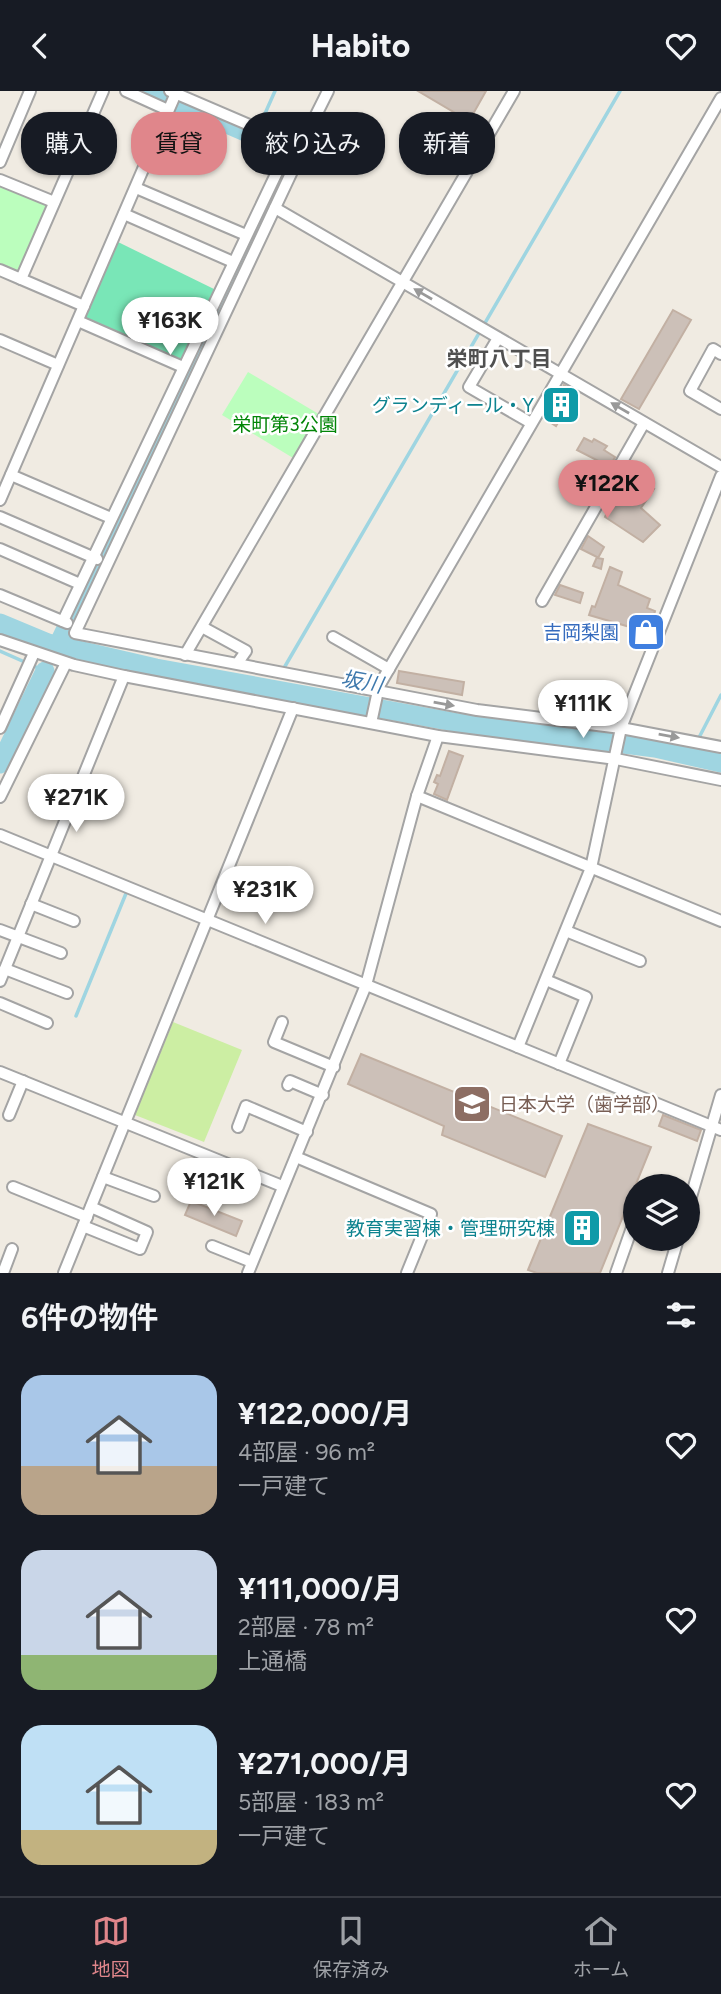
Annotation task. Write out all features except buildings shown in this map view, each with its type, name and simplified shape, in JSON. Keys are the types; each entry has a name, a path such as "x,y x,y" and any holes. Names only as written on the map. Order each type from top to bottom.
{"street":[{"path":"0,162 30,91"},
{"path":"22,279 103,91"},
{"path":"127,91 169,110"},
{"path":"318,112 328,91"},
{"path":"185,655 514,91"},
{"path":"0,500 136,188 169,110 173,92 191,95 241,119"},
{"path":"371,721 377,694 389,669 721,98"},
{"path":"70,625 80,584 276,175"},
{"path":"70,625 106,563 289,175"},
{"path":"0,180 54,202"},
{"path":"136,188 246,235"},
{"path":"275,208 721,467"},
{"path":"124,214 233,262"},
{"path":"0,269 84,306"},
{"path":"78,321 183,367"},
{"path":"498,338 469,387 531,423"},
{"path":"0,340 58,365"},
{"path":"721,353 713,349 690,391 721,409"},
{"path":"542,601 644,423"},
{"path":"11,475 111,518"},
{"path":"518,1047 591,868 620,730 721,476"},
{"path":"0,517 106,563"},
{"path":"0,549 80,584"},
{"path":"0,595 70,625 75,633 377,694 721,747"},
{"path":"202,627 246,651 239,661"},
{"path":"333,637 389,669"},
{"path":"0,640 63,662 124,676 371,721 438,736 616,757 721,780"},
{"path":"0,728 27,668 38,654"},
{"path":"0,797 63,662"},
{"path":"0,981 124,676"},
{"path":"64,1273 293,708"},
{"path":"212,1246 250,1268 366,985 417,796 438,736"},
{"path":"417,796 721,921"},
{"path":"0,835 716,1128"},
{"path":"31,904 74,921"},
{"path":"0,930 61,953"},
{"path":"566,931 640,961"},
{"path":"5,969 67,993"},
{"path":"546,980 586,997 559,1064"},
{"path":"0,1003 47,1023"},
{"path":"282,1022 274,1042 334,1067"},
{"path":"0,1072 282,1186"},
{"path":"9,1115 23,1081"},
{"path":"288,1085 290,1081 323,1095"},
{"path":"698,1174 716,1128 721,1095"},
{"path":"238,1127 246,1107 307,1132"},
{"path":"296,1157 431,1214 407,1273"},
{"path":"103,1177 154,1196"},
{"path":"13,1188 87,1217 147,1232 140,1249 87,1217"},
{"path":"2,1272 12,1249"},
{"path":"616,1273 624,1251"},
{"path":"668,1273 674,1251"}],"green space":[{"path":"0,185 47,205 19,273 0,264"},
{"path":"118,242 216,290 182,361 85,317"},
{"name":"栄町第3公園","path":"248,372 322,416 298,461 222,415"},
{"path":"173,1022 242,1050 204,1142 135,1115"}],"waterway":[{"path":"58,645 285,168 275,145 151,91"},
{"path":"266,112 275,91"},
{"path":"284,668 620,91"},
{"name":"坂川","path":"0,623 48,643 156,668 459,723 655,748 721,763"},
{"path":"0,651 45,671"},
{"path":"0,764 45,671"},
{"path":"690,755 721,695"},
{"path":"76,1016 127,891"}],"place":[{"name":"グランディール・Y","path":"561,405"},
{"name":"吉岡梨園","path":"646,632"},
{"name":"日本大学（歯学部）","path":"472,1104"},
{"name":"教育実習棟・管理研究棟","path":"582,1228"}],"district":[{"name":"栄町八丁目","path":"499,359"}]}
